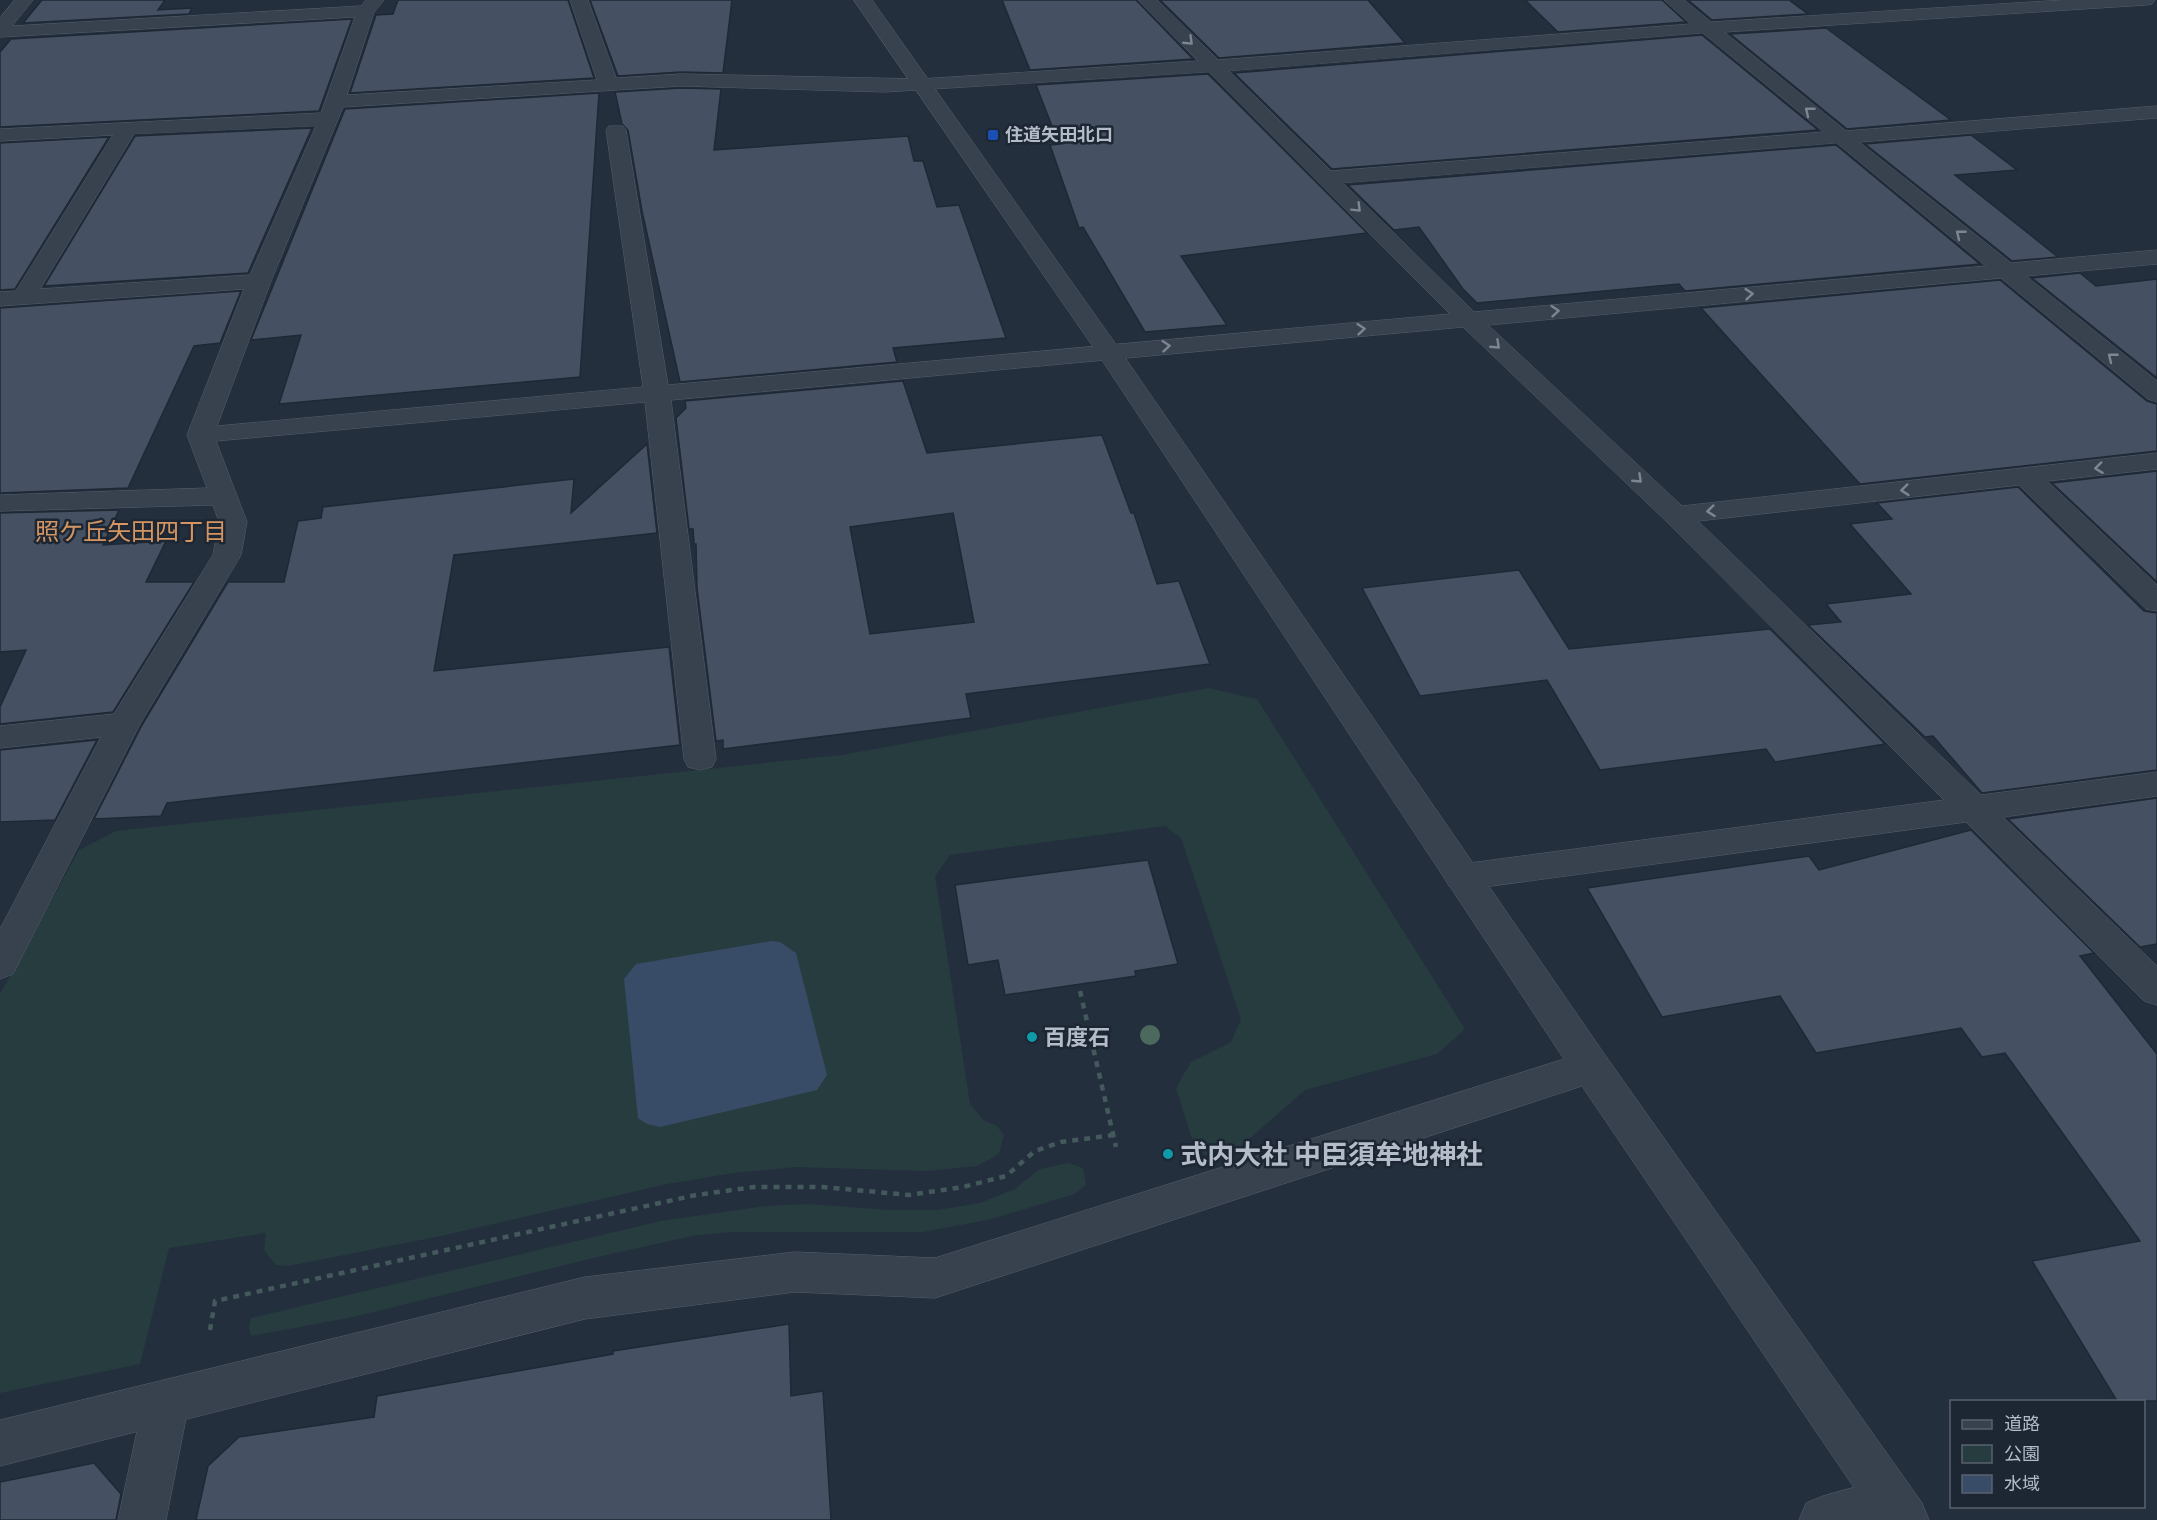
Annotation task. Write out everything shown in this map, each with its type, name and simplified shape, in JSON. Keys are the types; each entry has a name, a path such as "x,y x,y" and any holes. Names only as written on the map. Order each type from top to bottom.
{"street":[{"path":"0,30 24,0"},
{"path":"579,0 608,83"},
{"path":"863,0 1108,351 1462,877 1898,1510 1823,1520"},
{"path":"1147,0 1468,319 1676,515 2157,990"},
{"path":"1673,0 2157,394"},
{"path":"0,135 127,129 608,83 681,80 921,85 1215,66 1705,28 2146,0"},
{"path":"0,30 371,5 332,110 259,281 200,435 233,522 227,555 124,724 0,964"},
{"path":"1327,177 2157,112"},
{"path":"23,298 127,129"},
{"path":"616,130 657,393 700,759"},
{"path":"200,435 2157,257"},
{"path":"0,300 259,281"},
{"path":"1676,515 2157,461"},
{"path":"2025,476 2157,602"},
{"path":"0,504 224,496"},
{"path":"0,737 124,724"},
{"path":"1462,877 2157,784"},
{"path":"0,1443 585,1298 795,1272 935,1278 1592,1067"},
{"path":"142,1520 182,1399"}],"path":[{"path":"1080,991 1116,1147"},
{"path":"182,1399 215,1301 696,1195 754,1187 824,1187 909,1195 963,1187 1006,1176 1035,1151 1061,1142 1113,1135"}],"green space":[{"path":"1209,688 1257,699 1465,1029 1437,1054 1305,1090 1240,1147 1205,1155 1192,1139 1176,1088 1191,1062 1231,1042 1241,1019 1181,838 1165,826 950,855 935,876 970,1104 983,1120 997,1126 1004,1135 999,1154 977,1166 927,1171 796,1167 733,1173 667,1184 441,1236 288,1266 276,1265 264,1250 266,1233 169,1248 140,1364 0,1393 0,994 79,850 116,831 842,755"},
{"path":"1068,1163 1083,1168 1086,1185 1074,1194 992,1219 923,1232 734,1232 697,1235 353,1317 251,1336 249,1328 251,1318 661,1221 766,1206 808,1204 888,1210 937,1210 980,1203 1015,1189 1040,1169"}],"water":[{"path":"772,941 780,942 796,953 827,1075 817,1090 660,1127 647,1124 638,1118 624,979 636,964"}],"building":[{"path":"42,0 165,0 158,10 192,8 189,14 23,23"},
{"path":"398,0 568,0 594,78 350,93 376,15 393,14"},
{"path":"590,0 732,0 723,73 681,72 618,76"},
{"path":"1002,0 1136,0 1193,59 1030,70"},
{"path":"1160,0 1368,0 1405,43 1219,58"},
{"path":"1525,0 1662,0 1686,22 1558,32"},
{"path":"1688,0 1789,0 1808,14 1712,20"},
{"path":"352,19 319,111 0,127 0,52 11,39"},
{"path":"1826,28 1951,120 1847,129 1730,34"},
{"path":"1702,35 1818,130 1332,169 1234,73"},
{"path":"1208,74 1367,233 1181,256 1227,325 1145,332 1083,227 1079,228 1050,145 1059,144 1036,85"},
{"path":"681,88 721,89 714,150 908,136 914,161 923,161 937,207 959,205 1006,338 893,348 897,362 680,382 642,211 628,130 622,124 615,92"},
{"path":"599,93 580,377 279,404 301,335 251,340 345,109"},
{"path":"312,128 248,273 44,286 135,136"},
{"path":"1971,135 2017,170 1955,175 2058,257 2012,261 1865,144"},
{"path":"109,137 15,289 0,290 0,143"},
{"path":"1836,145 1980,264 1685,291 1679,284 1477,303 1463,289 1419,227 1394,230 1348,185"},
{"path":"2080,273 2096,286 2157,279 2157,378 2032,278"},
{"path":"2000,280 2147,401 2157,404 2157,451 1860,484 1701,308"},
{"path":"241,291 220,343 194,346 128,488 0,493 0,308"},
{"path":"903,381 927,453 1102,435 1131,513 1134,513 1157,584 1179,581 1210,664 966,694 971,718 723,749 723,740 716,741 697,588 696,544 694,544 693,529 689,529 676,418 686,408 685,401","holes":["953,513 974,622 870,634 850,527"]},
{"path":"647,444 657,533 454,555 434,671 669,647 680,745 167,803 161,816 94,819 142,725 228,582 284,582 298,521 321,518 323,507 574,479 571,513"},
{"path":"2157,471 2157,582 2052,483"},
{"path":"2018,487 2144,611 2157,613 2157,770 1982,793 1933,736 1925,737 1808,625 1841,622 1826,604 1911,594 1850,524 1892,519 1877,503"},
{"path":"119,510 103,545 166,541 146,582 194,582 113,712 0,724 0,707 26,650 0,652 0,513"},
{"path":"1519,570 1569,649 1770,629 1885,744 1775,762 1766,749 1600,770 1547,680 1420,696 1362,588"},
{"path":"97,740 55,820 0,822 0,750"},
{"path":"2157,798 2157,944 2140,947 2008,819"},
{"path":"1971,830 2094,953 2080,956 2157,1054 2157,1401 2116,1400 2032,1261 2140,1241 2005,1053 1982,1057 1961,1028 1816,1053 1780,996 1662,1017 1587,888 1809,856 1819,870"},
{"path":"1148,860 1178,964 1135,971 1136,976 1005,995 998,960 968,965 955,885"},
{"path":"789,1324 791,1396 823,1391 831,1520 196,1520 208,1466 239,1437 374,1417 377,1396 613,1354 613,1351"},
{"path":"94,1463 121,1494 116,1520 0,1520 0,1482"}],"place":[{"name":"住道矢田北口","path":"993,135"},
{"name":"百度石","path":"1032,1037"},
{"name":"式内大社 中臣須牟地神社","path":"1168,1154"}],"district":[{"name":"照ケ丘矢田四丁目","path":"131,531"}]}
